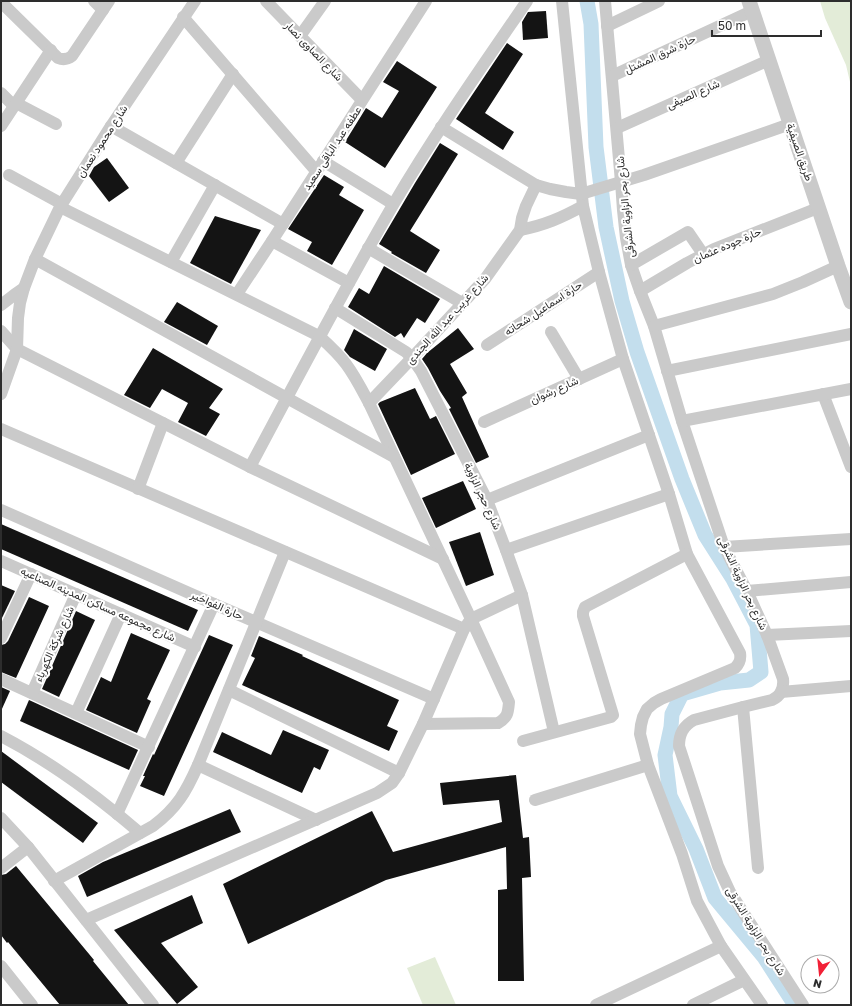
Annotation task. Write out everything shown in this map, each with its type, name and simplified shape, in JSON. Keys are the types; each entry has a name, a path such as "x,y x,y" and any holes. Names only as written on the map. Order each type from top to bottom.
{"street":[{"path":"1,2 58,58 61,59 70,58 72,56 106,5 94,1"},
{"name":"شارع محمود نعمان","path":"1,394 17,349 18,318 24,288 35,259 61,205 111,126 195,1"},
{"name":"شارع الصاوى نصار","path":"266,1 362,100"},
{"path":"300,36 325,1"},
{"name":"عطفه عبد الباقى سعيد","path":"237,294 272,242 426,1"},
{"path":"250,468 335,308 393,204 441,127 527,1"},
{"path":"562,1 582,200 599,272 623,359 669,494 687,554 741,657 735,668 654,703 647,709 643,717 640,725 640,734 648,765 682,854 697,900 721,946 762,1005"},
{"name":"شارع بحر الزاوية الشرقى","path":"605,1 622,182 623,210 631,265 654,326 682,421 724,548 768,635 783,679 781,692 772,700 743,706 694,720 689,723 681,733 679,746 718,866 730,892 803,1005"},
{"path":"607,26 659,1"},
{"name":"طريق الصيفية","path":"751,6 851,302"},
{"name":"حارة شرق المشتل","path":"612,76 751,6"},
{"path":"184,17 233,74 320,166 393,204"},
{"path":"1,126 50,50"},
{"name":"شارع الصيفى","path":"617,128 769,60"},
{"path":"176,163 233,74"},
{"path":"1,93 15,104 56,124"},
{"path":"520,230 537,226 568,214 582,200 622,182 790,124"},
{"path":"111,126 283,224"},
{"path":"441,127 536,184 550,189 566,192 582,200"},
{"path":"8,175 61,205 320,336 347,364 369,403 442,559 468,624 509,702 508,712 504,720 498,723 423,724"},
{"name":"شارع غريب عبد الله الجندى","path":"369,403 484,279 520,230 526,206 536,184"},
{"path":"172,262 215,185"},
{"name":"حارة جوده عثمان","path":"640,292 703,254 818,208"},
{"path":"631,265 688,232 703,254"},
{"path":"272,242 349,283"},
{"path":"368,248 462,303"},
{"path":"35,259 394,457"},
{"path":"654,326 773,294 838,266"},
{"name":"حارة اسماعيل شحاته","path":"487,345 599,272"},
{"path":"1,305 24,288"},
{"name":"شارع حجر الزاوية","path":"335,308 400,348 412,358 421,371 487,500 506,550 522,595 554,732"},
{"path":"1,331 17,349 250,468 442,559"},
{"path":"551,332 579,379"},
{"path":"667,371 851,334"},
{"name":"شارع رشوان","path":"484,422 623,359"},
{"path":"682,421 851,389"},
{"path":"823,394 851,467"},
{"path":"138,489 163,423"},
{"path":"1,429 285,552 468,624"},
{"path":"487,500 649,435"},
{"path":"506,550 669,494"},
{"name":"حارة الفواخير","path":"1,510 434,699"},
{"path":"724,548 851,539"},
{"path":"54,880 153,826 175,806 184,795 230,690 285,552"},
{"path":"523,741 611,717 613,715 583,616 585,607 687,554"},
{"name":"شارع مجموعه مساكن المدينه الصناعيه","path":"1,561 195,647"},
{"path":"1,638 31,574"},
{"path":"747,591 851,582"},
{"name":"شارع شركة الكهرباء","path":"32,693 76,594"},
{"path":"86,920 377,794 392,783 399,773 423,724 468,624 522,595"},
{"path":"117,814 214,604"},
{"path":"76,713 121,614"},
{"path":"768,635 851,631"},
{"path":"1,679 149,746"},
{"path":"781,692 851,686"},
{"path":"230,690 399,773"},
{"path":"743,706 758,868"},
{"path":"1,736 45,762 82,787 140,833"},
{"path":"198,765 316,820"},
{"path":"535,800 648,765"},
{"path":"1,818 28,847 153,1005"},
{"path":"1,868 28,847"},
{"path":"596,1005 721,946"},
{"path":"1,966 32,1005"},
{"path":"693,1005 744,980"}],"green space":[{"path":"820,1 851,1 851,86 846,65 825,18"},
{"path":"435,957 456,1005 423,1005 407,968"}],"building":[{"path":"546,11 548,38 523,40 522,22 528,12"},
{"path":"507,43 523,54 485,113 514,132 503,150 456,119"},
{"path":"397,61 437,87 385,168 345,142 366,108 382,118 399,91 383,82"},
{"path":"440,143 458,154 410,231 440,250 426,273 391,253 392,252 379,244"},
{"path":"107,158 129,188 109,202 89,176 94,167"},
{"path":"324,175 344,187 339,195 364,210 332,265 307,251 312,242 288,229"},
{"path":"215,216 261,230 231,284 190,263"},
{"path":"384,266 440,299 425,323 417,318 404,338 401,333 395,337 348,307 359,288 369,294"},
{"path":"177,302 218,326 207,345 164,322"},
{"path":"458,328 474,349 450,364 467,393 462,397 489,457 476,463 449,409 451,408 422,359 427,353"},
{"path":"354,329 387,349 375,371 350,357 344,350"},
{"path":"153,348 223,389 209,408 220,414 206,436 178,422 188,403 162,389 150,408 124,395"},
{"path":"415,388 430,419 436,416 455,454 411,475 378,404"},
{"path":"463,481 476,509 436,528 422,498"},
{"path":"1,524 198,610 188,631 1,549"},
{"path":"480,532 494,575 466,586 449,542"},
{"path":"1,585 15,591 1,620"},
{"path":"29,597 49,606 16,678 1,672 1,645 8,641"},
{"path":"76,611 95,620 59,697 42,689"},
{"path":"131,633 170,650 147,699 151,701 137,733 86,710 101,677 111,682"},
{"path":"209,635 233,645 164,796 140,786 153,754 154,755"},
{"path":"259,636 399,700 387,726 398,731 389,751 242,685 255,658 251,656"},
{"path":"1,687 10,691 1,711"},
{"path":"29,700 138,750 129,770 20,721"},
{"path":"283,730 329,750 320,770 314,767 302,793 213,752 222,732 271,755"},
{"path":"1,751 98,823 83,843 1,782"},
{"path":"516,775 523,838 529,837 531,877 522,878 524,981 498,981 498,890 507,889 506,847 386,880 248,944 223,884 372,811 393,852 502,822 499,800 443,805 440,783"},
{"path":"230,809 241,832 87,897 78,876 103,862"},
{"path":"16,866 94,960 93,961 129,1005 60,1005 8,942 7,943 1,935 1,875 6,874"},
{"path":"192,895 203,923 161,943 198,987 177,1004 114,930"}],"waterway":[{"path":"587,1 591,24 596,147 606,227 622,301 637,352 661,420 682,479 705,535 733,579 757,625 761,672 749,680 720,683 682,694 672,714 671,727 665,755 670,796 696,849 715,898 764,957 795,1005"}]}
